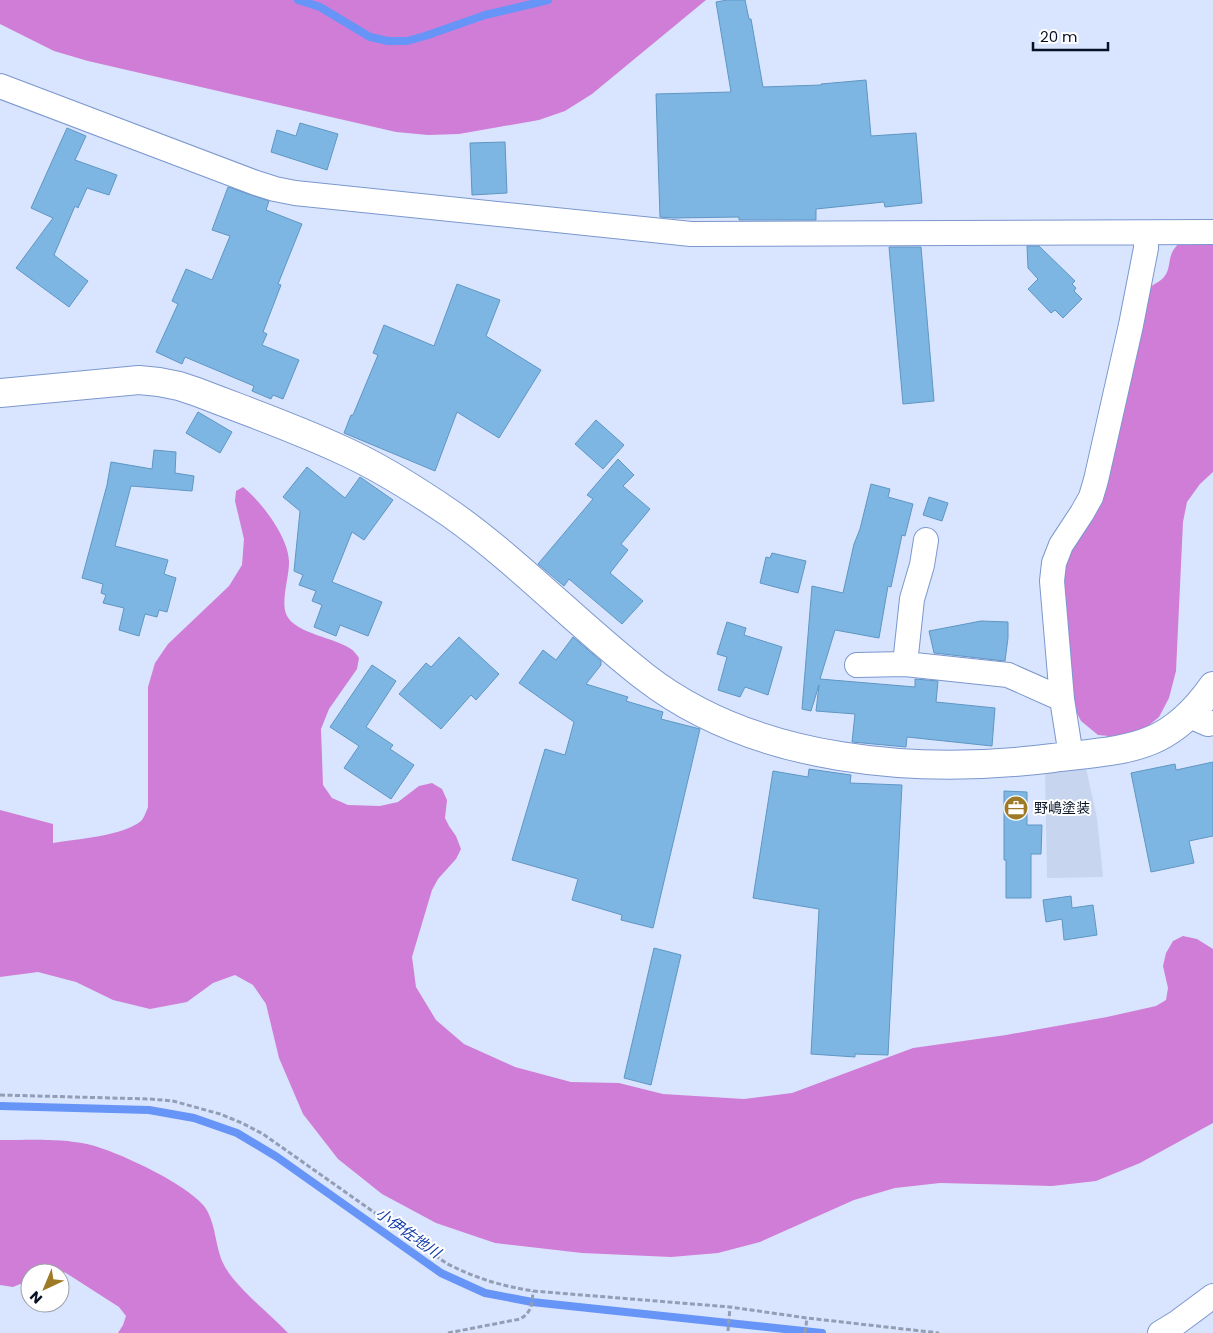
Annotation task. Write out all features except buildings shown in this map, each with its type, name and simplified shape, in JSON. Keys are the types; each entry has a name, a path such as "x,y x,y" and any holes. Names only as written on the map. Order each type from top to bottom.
{"street":[{"path":"0,86 256,183 296,193 691,234 1213,232"},
{"path":"1071,756 1062,699 1052,581 1054,563 1061,545 1090,497 1096,480 1131,325 1146,248 1146,232"},
{"path":"0,393 119,381 142,380 159,382 198,392 344,451 418,492 454,516 488,542 628,664 671,696 725,725 784,744 853,757 909,763 974,765 1014,763 1122,750 1146,743 1201,719 1213,686"},
{"path":"905,664 912,598 922,565 926,540"},
{"path":"857,665 905,664 1008,675 1062,699"},
{"path":"1160,1333 1213,1296"}],"path":[{"path":"0,1095 150,1099 173,1101 220,1114 242,1123 277,1143 446,1263 488,1282 533,1291 730,1306 807,1318 939,1333"},
{"path":"448,1333 520,1319 527,1315 532,1308 533,1291"},
{"path":"728,1331 730,1306"},
{"path":"805,1333 807,1318"}],"shaded area":[{"path":"0,0 706,0 592,94 565,111 539,120 459,134 428,135 396,132 88,61 54,51 0,24"},
{"path":"1181,242 1213,242 1213,472 1200,484 1187,502 1183,522 1176,671 1169,698 1159,717 1142,731 1119,737 1098,735 1081,721 1069,698 1059,581 1148,289 1167,273 1171,255 1176,246"},
{"path":"243,487 266,511 285,543 289,563 284,604 287,616 299,627 351,649 359,658 357,669 329,709 321,729 323,785 332,798 348,805 380,806 398,802 419,786 432,783 442,789 447,800 445,818 456,836 461,849 456,859 438,879 432,890 412,957 416,987 436,1020 464,1044 515,1067 571,1082 619,1083 663,1094 744,1099 792,1093 913,1048 1006,1035 1156,1006 1166,1000 1168,988 1163,966 1166,953 1173,941 1183,936 1197,939 1213,949 1213,1123 1140,1163 1096,1181 1052,1186 940,1183 895,1188 854,1200 760,1242 718,1253 671,1257 582,1253 495,1243 436,1223 382,1194 338,1159 303,1114 279,1058 266,1004 253,985 235,975 213,983 187,1002 150,1009 113,1000 76,982 38,972 0,977 0,810 53,824 53,843 123,830 142,820 148,807 148,687 155,663 168,644 229,586 242,565 244,539 235,501 236,491"},
{"path":"1086,768 1097,818 1103,877 1047,878 1045,772"},
{"path":"0,1140 76,1142 115,1153 150,1169 195,1197 208,1212 220,1256 228,1272 243,1290 288,1333 118,1333 126,1316 119,1307 70,1276 70,1263 20,1263 20,1284 13,1287 0,1285"}],"waterway":[{"path":"298,0 320,7 370,37 388,41 407,41 485,15 548,0"},
{"name":"小伊佐地川","path":"0,1106 149,1110 194,1118 237,1133 277,1157 441,1273 485,1293 532,1302 822,1333"}],"place":[{"name":"野嶋塗装","path":"1016,808"}]}
